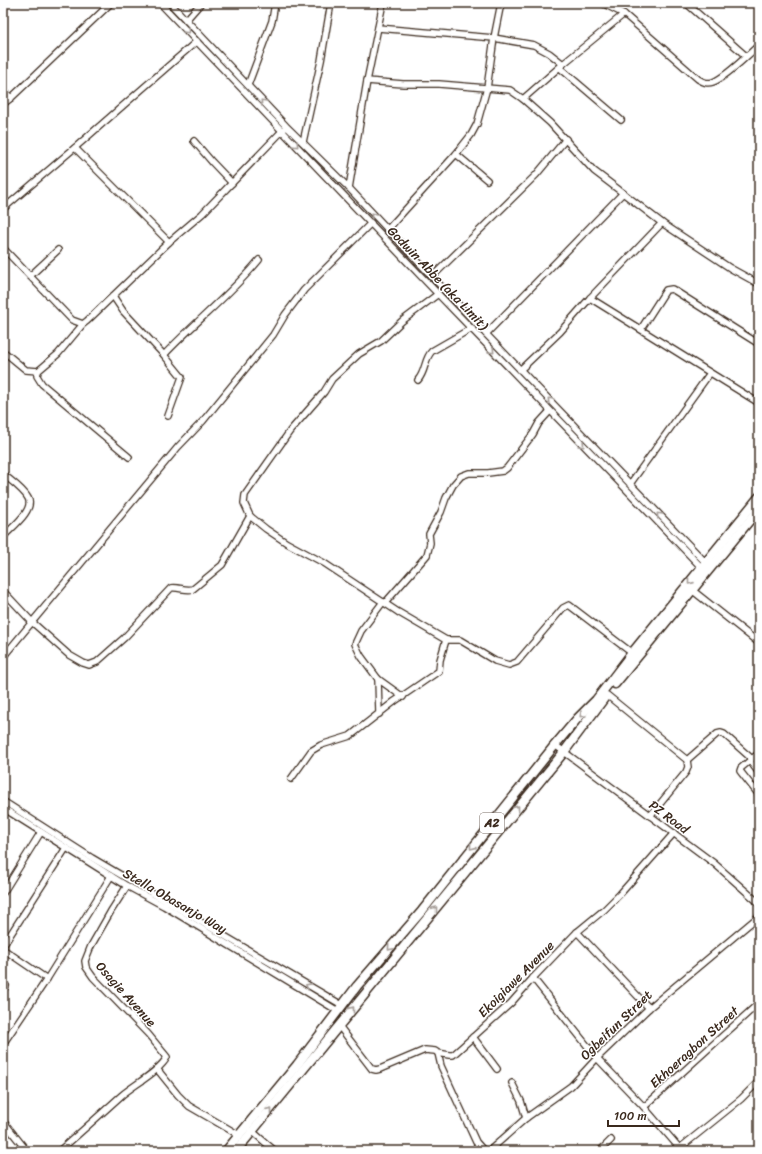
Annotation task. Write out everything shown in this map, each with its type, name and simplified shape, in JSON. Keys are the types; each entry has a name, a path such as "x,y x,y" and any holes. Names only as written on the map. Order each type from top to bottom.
{"highway":[{"name":"A2","path":"236,1151 564,752 607,695 692,590 759,497"},
{"name":"A2","path":"226,1151 297,1065 340,1008 422,911 555,745 596,700 632,653 758,511"}],"street":[{"path":"3,104 111,3"},
{"name":"Godwin Abbe (aka Limit)","path":"160,3 284,128 302,142 349,188 387,230 630,484 707,568"},
{"name":"Godwin Abbe (aka Limit)","path":"170,3 248,85 334,184 438,294 550,411 707,568"},
{"path":"186,20 201,3"},
{"path":"248,85 272,21 275,3"},
{"path":"302,142 321,61 331,3"},
{"path":"349,188 366,81 383,3"},
{"path":"387,230 456,154 471,135 477,124 487,88 494,38 501,3"},
{"path":"602,3 624,14 702,82 714,82 759,46"},
{"path":"686,3 746,56"},
{"path":"523,99 624,14"},
{"path":"378,28 494,38 534,45 549,53 621,120"},
{"path":"3,209 197,41"},
{"path":"366,81 403,84 439,84 510,90 523,99 550,123 594,171 662,223 730,268 759,284"},
{"path":"3,90 11,98"},
{"path":"3,352 26,370 33,372 38,371 58,354 82,324 87,321 168,242 202,214 284,128"},
{"path":"432,277 536,174 566,139"},
{"path":"194,141 232,182"},
{"path":"75,148 168,242"},
{"path":"456,154 487,180"},
{"path":"334,184 339,179"},
{"path":"486,334 623,193"},
{"path":"3,657 178,447 203,421 273,335 285,315 304,290 371,223"},
{"path":"520,370 560,332 590,298 662,223"},
{"path":"3,248 72,320 82,324"},
{"path":"30,276 58,250"},
{"path":"164,355 248,273 259,260"},
{"path":"641,329 666,290 672,289 759,344"},
{"path":"438,294 402,321 381,341 359,354 332,379 324,392 290,431 245,495 244,503 250,516 266,529 324,563 446,640 460,640 495,661 509,665 517,662 563,608 569,604 632,653"},
{"path":"113,296 123,311 164,355 182,377 168,416"},
{"path":"590,298 759,403"},
{"path":"418,380 422,375 427,356 432,350 472,328"},
{"path":"38,371 37,376 42,384 129,457"},
{"path":"630,484 710,373"},
{"path":"403,697 378,679 361,656 355,644 361,630 384,602 427,555 430,543 429,534 453,485 461,476 469,473 488,473 503,471 507,468 533,434 539,423 550,411"},
{"path":"3,474 28,497 30,503 28,510 3,537"},
{"path":"3,591 32,622 69,655 89,665 96,662 124,638 171,588 188,590 193,589 222,565 250,516"},
{"path":"692,590 759,643"},
{"path":"291,779 311,751 350,736 439,672 440,660 446,640"},
{"path":"378,679 379,714"},
{"path":"607,695 688,760"},
{"path":"650,816 686,772 688,760 717,734 724,734 751,760 759,772"},
{"name":"PZ Road","path":"555,745 715,864 759,903"},
{"path":"759,753 742,768 740,772 759,795"},
{"path":"3,801 98,862 340,1008"},
{"name":"Stella Obasanjo Way","path":"3,808 127,886 340,1008"},
{"path":"3,893 41,832"},
{"name":"Ekoigiawe Avenue","path":"339,1026 372,1069 376,1070 425,1050 453,1055 511,1003 577,932 605,909 620,894 674,833"},
{"path":"3,946 66,848"},
{"path":"3,1044 47,979 111,876"},
{"name":"Osagie Avenue","path":"127,886 91,946 85,961 86,967 93,978 167,1057 157,1069"},
{"name":"Ogbeifun Street","path":"493,1150 526,1118 571,1086 597,1058 649,1008 759,916"},
{"path":"577,932 649,1008"},
{"path":"3,949 47,979"},
{"path":"533,978 597,1058 644,1107 681,1150 741,1099 759,1080"},
{"name":"Ekhoeragbon Street","path":"644,1107 759,1003"},
{"path":"473,1037 497,1069"},
{"path":"438,1053 441,1066 473,1135 484,1151"},
{"path":"59,1151 103,1114 122,1095 157,1069 189,1106 239,1135"},
{"path":"512,1083 521,1101 526,1118"},
{"path":"3,1121 27,1151"},
{"path":"252,1131 275,1151"},
{"path":"600,1151 611,1140"}]}
